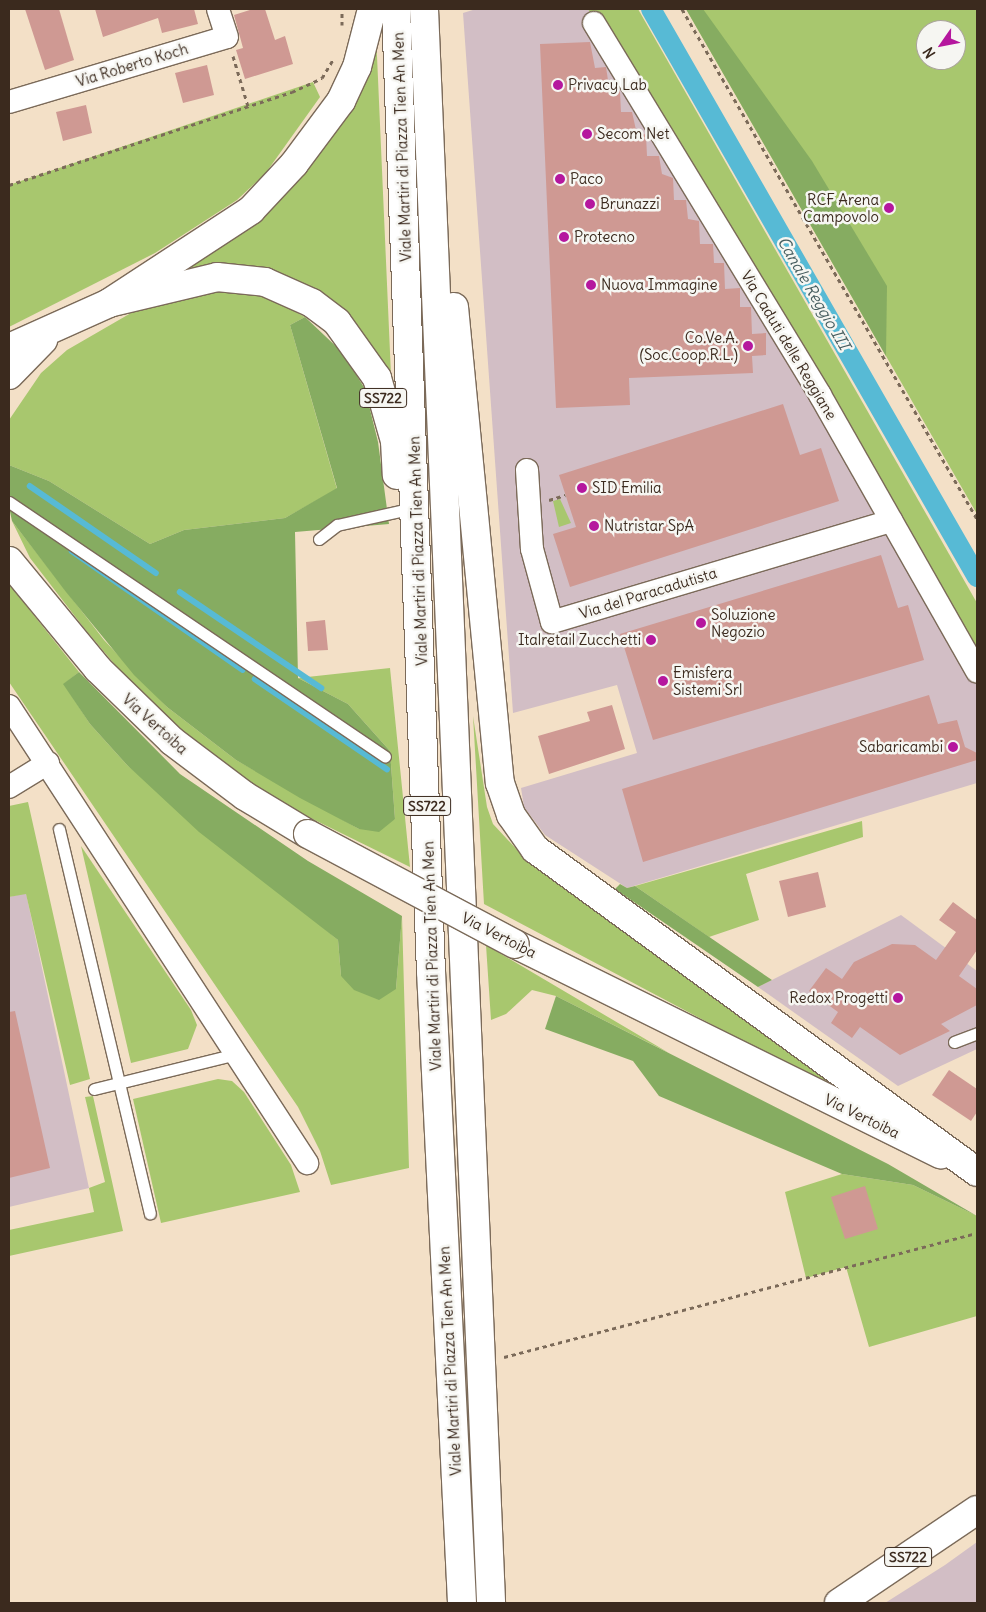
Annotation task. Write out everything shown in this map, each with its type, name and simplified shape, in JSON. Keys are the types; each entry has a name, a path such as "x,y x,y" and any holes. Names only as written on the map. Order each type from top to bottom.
{"main road":[{"name":"SS722","path":"9,348 53,331 109,303 233,224 273,188 341,100 357,67 372,9"},
{"name":"Viale Martiri di Piazza Tien An Men","path":"396,9 425,726 431,970 462,1603"},
{"name":"Viale Martiri di Piazza Tien An Men","path":"424,9 491,1603"},
{"path":"431,165 452,282 500,783 511,815 535,849 977,1172"},
{"name":"SS722","path":"109,303 217,276 265,282 312,303 337,322 377,378 395,441 406,642 425,726"},
{"name":"SS722","path":"9,375 53,331"},
{"name":"Via Vertoiba","path":"9,541 29,584"},
{"name":"Via Vertoiba","path":"9,561 98,669 172,741 245,796 308,834 515,944 977,1172"},
{"name":"SS722","path":"839,1603 977,1510"},
{"name":"SS722","path":"489,1552 511,1603"}],"street":[{"path":"218,9 227,37"},
{"name":"Via Caduti delle Reggiane","path":"594,23 891,520 977,671"},
{"name":"Via Roberto Koch","path":"9,102 227,37"},
{"name":"Via del Paracadutista","path":"527,470 532,549 552,622 891,520"},
{"path":"9,706 48,763 307,1164"},
{"path":"9,786 48,763"}],"lane":[{"path":"9,502 385,757"},
{"path":"319,539 338,526 400,511"},
{"path":"59,829 150,1213"},
{"path":"954,1042 977,1032"},
{"path":"94,1089 236,1054"}],"path":[{"path":"341,30 342,9"},
{"path":"682,9 977,519"},
{"path":"227,37 248,106"},
{"path":"9,185 248,106 322,78 337,53"},
{"path":"502,1358 977,1233"}],"shaded area":[{"path":"476,9 588,9 977,673 977,783 627,888 545,835 524,807 521,788 637,753 617,685 513,713 463,13"},
{"path":"26,893 89,1188 9,1207 9,897"},
{"path":"901,915 977,971 977,1049 898,1086 758,987"},
{"path":"977,1542 977,1603 885,1603 945,1565"}],"green space":[{"path":"588,9 638,9 977,603 977,671"},
{"name":"RCF Arena Campovolo","path":"686,9 977,9 977,514"},
{"path":"686,9 703,9 812,161 887,286 886,356"},
{"path":"376,33 392,398 323,295 158,279 246,227"},
{"path":"313,82 320,97 265,174 237,200 155,253 9,327 9,185"},
{"path":"207,289 241,289 270,298 305,317 290,325 337,489 285,518 184,530 150,544 49,481 9,465 9,420 41,373 67,350 131,313 165,296"},
{"path":"305,317 343,353 365,389 378,442 389,524 295,532 298,678 348,704 390,751 395,819 379,832 359,829 300,798 236,760 167,707 134,675 66,592 12,521 9,507 9,465 49,481 150,544 184,530 285,518 337,488 290,325"},
{"path":"560,499 571,523 559,527 553,501"},
{"path":"12,521 104,640 167,707 236,760 359,829 395,819 390,751 348,704 298,678 390,668 410,867 274,800 178,730 132,685 84,628 30,558"},
{"path":"9,584 79,672 64,684 90,724 127,765 338,940 341,976 396,989 402,916 409,1168 331,1185 320,1151 298,1107 9,682"},
{"path":"79,672 180,774 308,861 402,916 396,989 379,1000 354,990 341,976 338,940 199,832 127,765 90,724 63,684"},
{"path":"473,716 487,807 493,824 520,853 898,1123 484,904"},
{"path":"28,802 90,1079 70,1085 26,894 9,897 9,806"},
{"path":"862,821 863,837 746,874 759,920 709,937 635,886"},
{"path":"81,846 191,1010 197,1025 188,1049 131,1063"},
{"path":"620,884 627,888 635,886 772,980 758,987 615,889"},
{"path":"486,945 669,1053 556,996 532,990 506,1014 491,1020"},
{"path":"556,996 888,1164 977,1216 913,1185 842,1174 659,1096 633,1061 545,1029"},
{"path":"218,1079 232,1081 244,1092 291,1165 300,1192 161,1223 133,1099"},
{"path":"93,1096 123,1231 9,1256 9,1230 94,1212 89,1188 105,1182 85,1097"},
{"path":"842,1174 913,1185 977,1216 977,1316 869,1347 846,1267 806,1278 785,1192"}],"building":[{"path":"25,9 59,9 74,60 45,70"},
{"path":"95,9 194,9 198,24 162,33 158,18 103,37"},
{"path":"253,9 265,9 275,40 285,36 293,64 245,79 236,50 243,48 234,15"},
{"path":"590,42 595,68 606,67 609,87 617,86 620,92 621,112 632,112 636,130 646,135 647,156 659,156 662,174 673,178 674,200 686,200 688,219 699,221 700,244 713,244 714,263 724,263 725,289 740,288 740,307 751,307 752,334 766,333 766,355 752,356 753,373 629,378 630,405 556,408 540,44"},
{"path":"207,65 214,95 183,103 175,73"},
{"path":"86,105 92,133 63,141 56,112"},
{"path":"783,404 800,455 821,448 839,501 570,587 553,534 576,527 559,475"},
{"path":"881,555 898,608 908,605 924,660 653,740 620,634"},
{"path":"325,620 328,650 308,651 306,622"},
{"path":"929,695 938,724 957,720 965,747 977,753 977,760 643,862 622,789"},
{"path":"612,705 625,749 549,774 538,736 590,721 587,712"},
{"path":"818,872 826,907 788,917 779,881"},
{"name":"Redox Progetti","path":"953,902 977,920 977,950 959,976 977,989 977,1005 941,1024 950,1031 900,1055 860,1027 852,1038 831,1023 838,1012 809,991 826,968 842,979 854,962 892,944 915,945 936,960 956,932 939,920"},
{"path":"15,1011 50,1168 9,1178 9,1012"},
{"path":"949,1070 977,1089 977,1112 971,1121 932,1095"},
{"path":"865,1186 878,1229 845,1239 831,1197"}],"waterway":[{"name":"Canale Reggio III","path":"651,9 977,577"},
{"path":"30,486 156,573"},
{"path":"72,551 243,670"},
{"path":"180,592 321,688"},
{"path":"255,679 387,769"}],"place":[{"name":"Privacy Lab","path":"558,85"},
{"name":"Secom Net","path":"587,134"},
{"name":"Paco","path":"560,179"},
{"name":"Brunazzi","path":"590,204"},
{"name":"RCF Arena Campovolo","path":"889,208"},
{"name":"Protecno","path":"564,237"},
{"name":"Nuova Immagine","path":"591,285"},
{"name":"Co.Ve.A. (Soc.Coop.R.L.)","path":"748,346"},
{"name":"SID Emilia","path":"582,488"},
{"name":"Nutristar SpA","path":"594,526"},
{"name":"Soluzione Negozio","path":"701,623"},
{"name":"Italretail Zucchetti","path":"651,640"},
{"name":"Emisfera Sistemi Srl","path":"663,681"},
{"name":"Sabaricambi","path":"953,747"},
{"name":"Redox Progetti","path":"898,998"}]}
